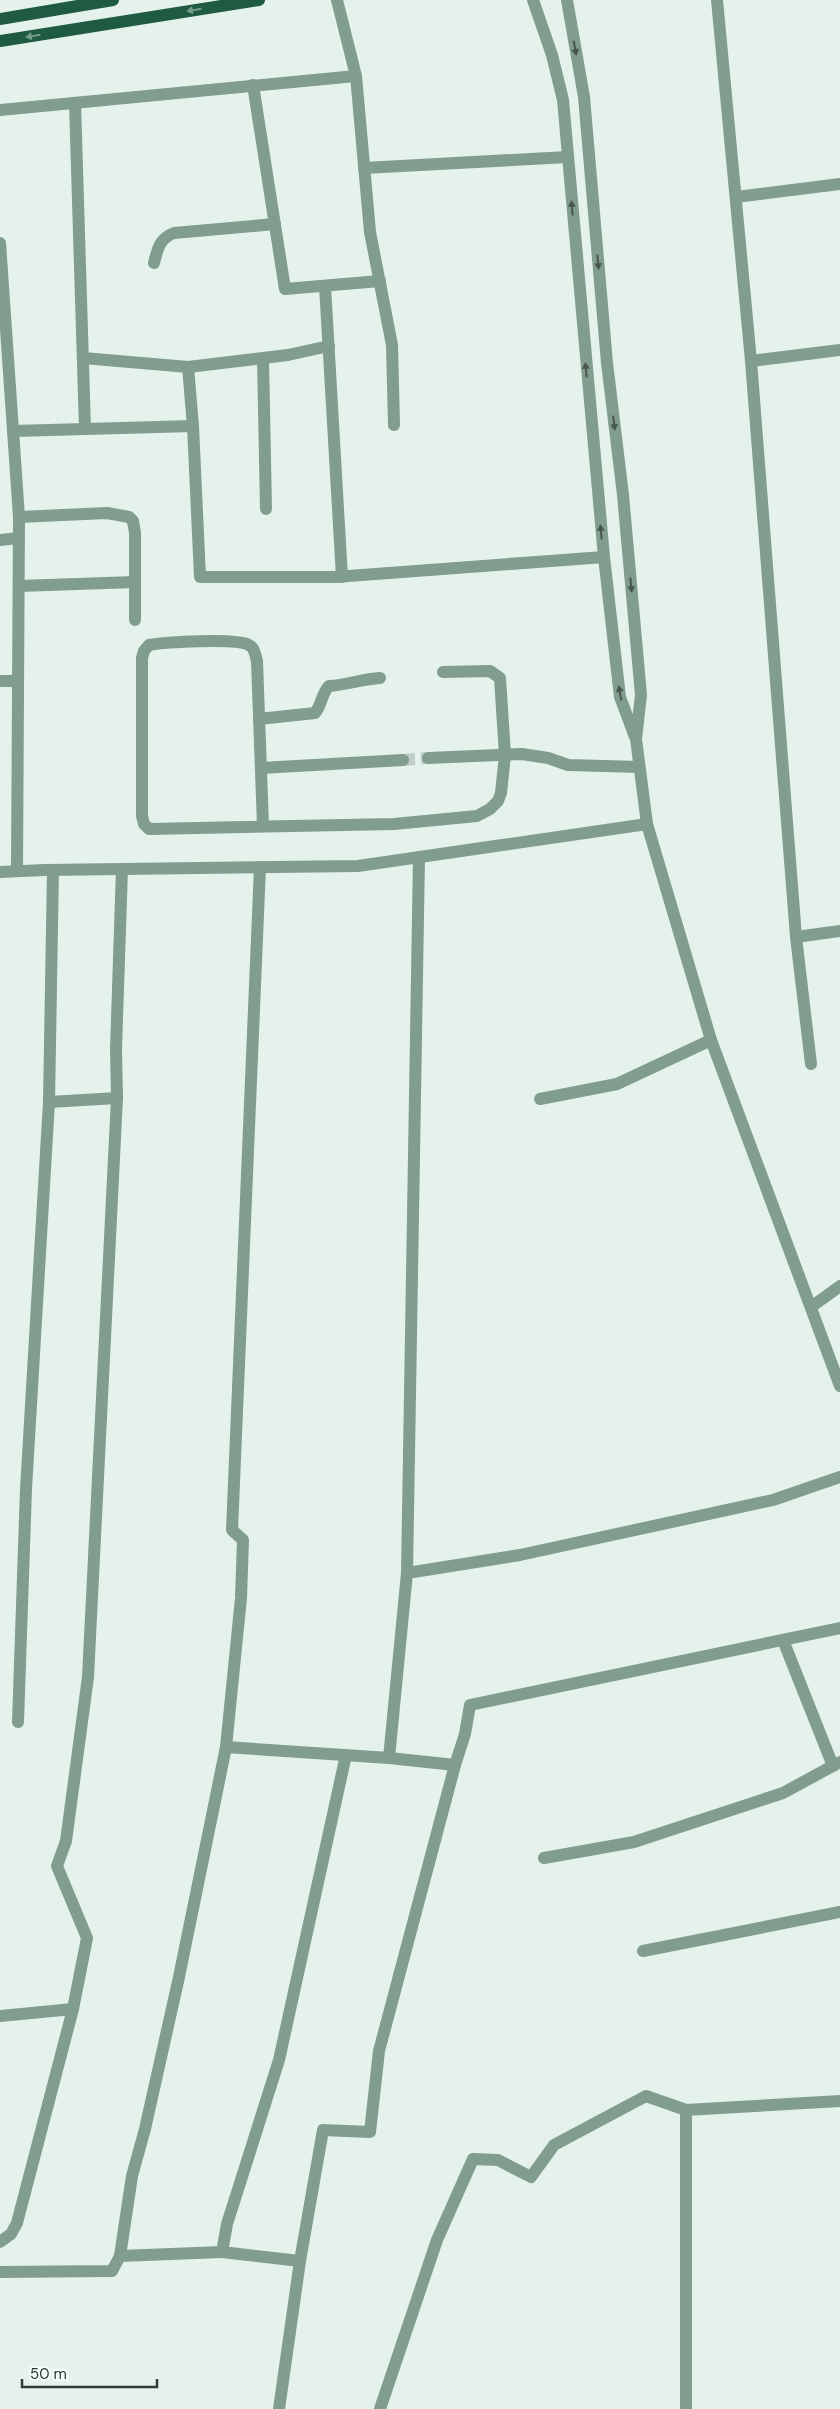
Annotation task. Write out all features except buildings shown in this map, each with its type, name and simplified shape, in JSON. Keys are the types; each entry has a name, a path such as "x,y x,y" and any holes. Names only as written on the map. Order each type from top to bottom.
{"main road":[{"path":"0,19 114,0"},
{"path":"0,41 259,0"}],"street":[{"path":"337,0 356,76 370,232 392,346 394,425"},
{"path":"533,0 552,55 563,100 604,557 620,697 636,739"},
{"path":"567,0 584,97 607,363 623,495 641,695 636,739 646,824 711,1040 840,1386"},
{"path":"717,0 751,361 796,938 811,1064"},
{"path":"0,110 356,76"},
{"path":"253,85 285,289 380,281"},
{"path":"75,103 85,429"},
{"path":"364,168 568,157"},
{"path":"736,197 840,184"},
{"path":"154,263 159,242 166,236 174,233 275,224"},
{"path":"0,243 19,517 17,871"},
{"path":"325,286 342,576"},
{"path":"83,358 188,367 263,359 329,346"},
{"path":"751,361 840,350"},
{"path":"263,359 266,509"},
{"path":"188,367 193,426 200,577 342,576 604,557"},
{"path":"13,431 193,426"},
{"path":"19,517 106,513 129,517 133,521 135,533 135,620"},
{"path":"0,540 19,538"},
{"path":"19,586 135,582"},
{"path":"263,826 257,662 254,650 250,645 231,641 158,643 149,645 144,651 141,717 142,816 144,824 149,829 394,824 477,816 498,801 505,755 500,678 490,671 443,672"},
{"path":"259,719 315,713 319,708 323,693 329,686 347,685 355,681 380,678"},
{"path":"0,681 18,681"},
{"path":"428,758 531,755 568,765 639,768"},
{"path":"261,768 403,760"},
{"path":"0,872 358,866 646,824"},
{"path":"389,1758 407,1574 419,857"},
{"path":"0,2272 112,2271 120,2256 132,2176 145,2129 179,1977 226,1747 241,1598 243,1540 232,1530 260,867"},
{"path":"0,2242 11,2234 17,2223 73,2009 87,1938 57,1866 66,1841 88,1677 117,1098 116,1049 122,869"},
{"path":"18,1722 26,1489 49,1102 53,870"},
{"path":"796,938 840,930"},
{"path":"540,1099 617,1084 711,1040"},
{"path":"49,1102 117,1098"},
{"path":"810,1307 840,1286"},
{"path":"407,1574 520,1555 773,1500 840,1477"},
{"path":"279,2409 300,2261 324,2130 370,2132 378,2051 465,1734 470,1705 840,1628"},
{"path":"544,1858 643,1839 784,1793 836,1764 784,1640"},
{"path":"226,1747 389,1758 455,1765"},
{"path":"222,2252 227,2224 279,2060 346,1755"},
{"path":"644,1952 840,1912"},
{"path":"0,2016 73,2009"},
{"path":"380,2409 437,2240 473,2159 498,2160 531,2177 554,2145 646,2096 686,2110 840,2101"},
{"path":"686,2110 686,2409"},
{"path":"120,2256 222,2252 300,2261"}],"tunnel":[{"path":"403,760 428,758"}]}
